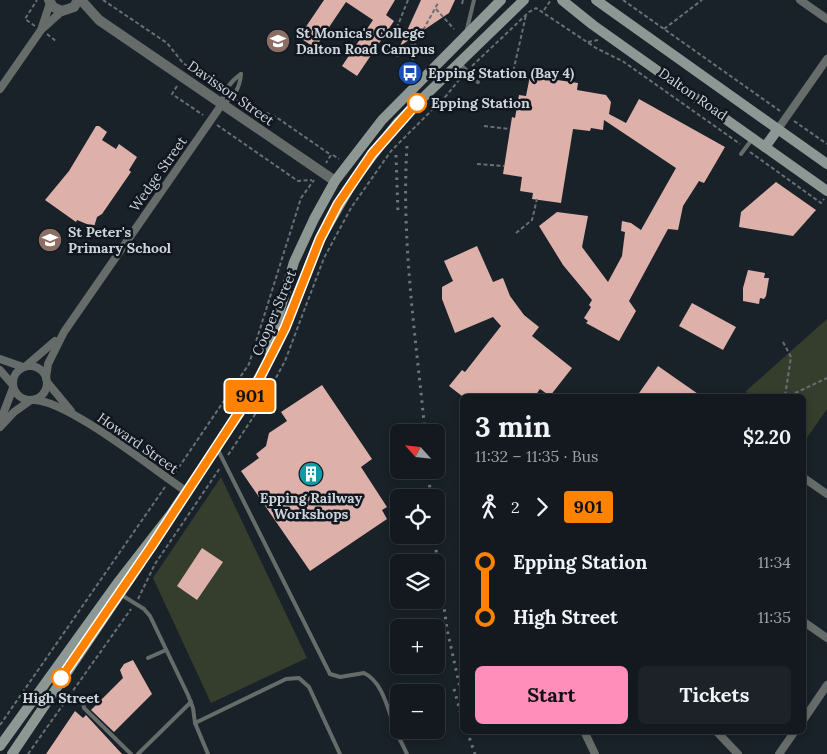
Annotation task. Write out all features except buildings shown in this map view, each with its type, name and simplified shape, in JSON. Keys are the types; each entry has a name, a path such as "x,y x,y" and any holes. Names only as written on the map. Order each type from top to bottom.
{"main road":[{"name":"Cooper Street","path":"257,385 294,262 314,219 335,181 382,120 501,0"},
{"name":"Cooper Street","path":"12,754 116,592 217,448 257,385 285,328 320,239 348,189 398,122 524,0"},
{"name":"Dalton Road","path":"562,0 592,25 827,193"},
{"name":"Dalton Road","path":"596,0 827,164"},
{"path":"765,147 778,129"},
{"name":"Davisson Street","path":"335,181 348,189"},
{"name":"Cooper Street","path":"0,746 116,592"}],"street":[{"path":"41,30 79,0"},
{"name":"Davisson Street","path":"79,0 99,20 335,181"},
{"path":"800,0 827,19"},
{"path":"0,89 41,30 50,2"},
{"name":"Davisson Street","path":"50,2 66,11 99,20"},
{"path":"778,129 827,59"},
{"name":"Wedge Street","path":"47,380 47,365 64,332 222,104"},
{"name":"Wedge Street","path":"25,367 44,352 64,332"},
{"path":"0,359 25,367 40,369 47,380 44,393 14,412 0,427"},
{"path":"0,422 13,386 15,374 25,367"},
{"path":"0,370 20,398 33,400"},
{"name":"Howard Street","path":"47,380 75,415"},
{"name":"Howard Street","path":"33,400 53,404 75,415 186,492"},
{"path":"806,479 827,494"},
{"path":"806,623 827,638"},
{"path":"806,716 827,685"},
{"path":"585,734 594,754"},
{"path":"719,734 738,754"},
{"path":"779,754 793,734"}],"lane":[{"path":"464,36 474,0"},
{"path":"460,63 478,82"},
{"path":"241,74 240,85 232,97 222,104 225,92 233,79 241,74"},
{"path":"741,154 752,138"},
{"path":"217,448 285,587 310,630 330,674 340,677 364,673 373,679 391,713 394,726 407,754"},
{"path":"116,592 147,612 191,702 195,723 208,754"},
{"path":"148,658 166,650"},
{"path":"195,723 286,679 299,678 309,687 340,754"},
{"path":"83,701 84,708 131,754"},
{"path":"138,754 191,702"}],"path":[{"path":"103,0 167,43 182,63 225,92"},
{"path":"408,0 387,52 398,56 410,45 415,45"},
{"path":"410,73 415,45 440,0"},
{"path":"462,4 463,0"},
{"path":"543,11 551,0"},
{"path":"623,0 827,144"},
{"path":"664,29 702,0"},
{"path":"436,10 438,4"},
{"name":"Dalton Road","path":"536,8 588,42 624,62 821,203 827,193"},
{"path":"436,10 454,29"},
{"path":"512,77 526,15"},
{"path":"172,94 298,181 314,180"},
{"path":"0,725 249,364 301,198 331,155 270,114 232,97"},
{"path":"484,126 510,129"},
{"path":"477,164 504,166"},
{"path":"516,233 532,220 537,199"},
{"path":"783,342 791,357 785,394"},
{"path":"793,394 827,378"}],"green space":[{"path":"827,319 827,409 806,439 806,394 748,394 746,391"},
{"path":"221,477 307,658 211,703 153,578"}],"railway":[{"path":"407,146 406,218 408,253 424,424"},
{"path":"396,155 398,213"},
{"path":"429,479 430,489"},
{"path":"435,544 447,629 460,688"},
{"path":"454,689 460,711"},
{"path":"468,734 475,754"}],"bus line":[{"name":"901","path":"61,678 151,547 170,514 217,448 253,391 285,328 320,239 338,204 372,154 398,122 417,103"}],"place":[{"name":"St Monica's College Dalton Road Campus","path":"278,41"},
{"name":"Epping Station (Bay 4)","path":"410,73"},
{"name":"Epping Station","path":"417,103"},
{"name":"St Peter's Primary School","path":"50,240"},
{"name":"Epping Railway Workshops","path":"311,474"},
{"name":"High Street","path":"61,678"}]}
